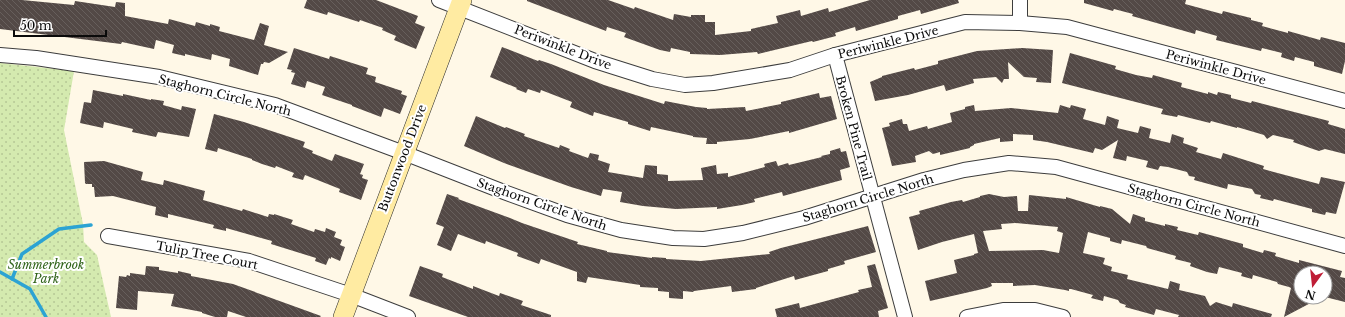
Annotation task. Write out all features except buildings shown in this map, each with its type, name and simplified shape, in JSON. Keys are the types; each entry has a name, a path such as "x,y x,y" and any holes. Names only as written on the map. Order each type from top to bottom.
{"street":[{"name":"Periwinkle Drive","path":"439,0 460,4 595,61 652,79 685,85 713,83 784,71 835,55 965,22 1020,23 1067,28 1345,101"},
{"path":"1020,0 1020,23"},
{"name":"Buttonwood Drive","path":"343,317 460,4"},
{"name":"Staghorn Circle North","path":"0,55 36,58 159,77 268,103 567,215 620,230 673,238 704,239 743,233 804,218 924,180 964,170 1009,163 1056,167 1345,246"},
{"name":"Broken Pine Trail","path":"835,55 905,317"},
{"name":"Tulip Tree Court","path":"108,236 249,261 408,317"},
{"path":"967,317 1003,310 1035,310 1063,317"}],"green space":[{"name":"Summerbrook Park","path":"0,63 74,71 64,130 83,224 84,242 97,255 111,317 0,317"}],"waterway":[{"path":"12,279 22,254 59,229 91,225"},
{"path":"0,272 30,289 46,317"}]}
